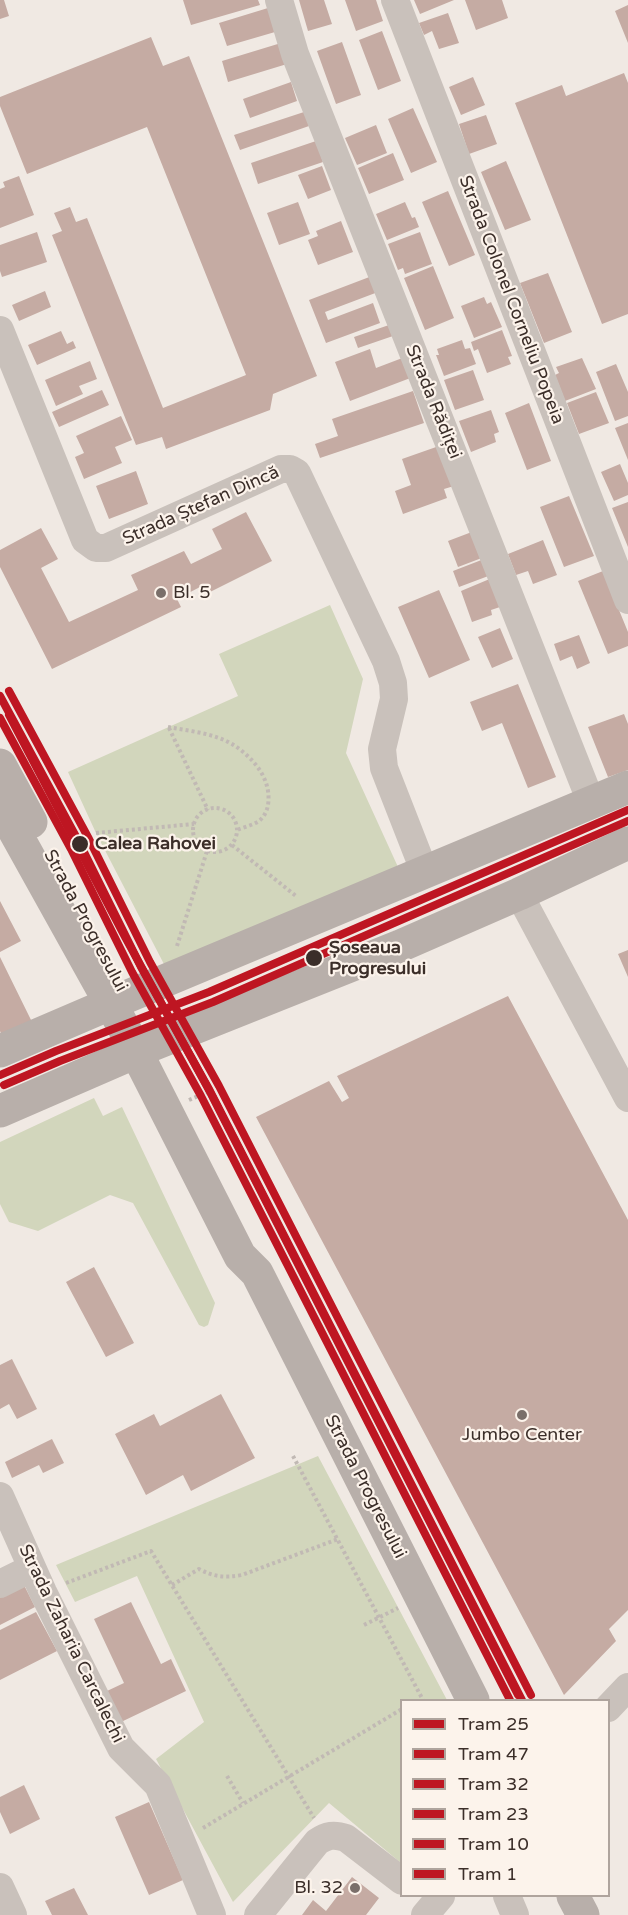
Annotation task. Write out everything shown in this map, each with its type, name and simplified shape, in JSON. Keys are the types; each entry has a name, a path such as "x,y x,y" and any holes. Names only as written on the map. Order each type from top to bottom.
{"main road":[{"name":"Strada Progresului","path":"0,765 144,1048 240,1256 257,1273 472,1699"},
{"path":"0,1051 628,787"},
{"name":"Strada Progresului","path":"0,805 118,1000"},
{"path":"0,1111 144,1048 400,946 628,843"},
{"path":"574,1897 584,1915"}],"street":[{"name":"Strada Rădiței","path":"279,0 295,54 591,802"},
{"name":"Strada Colonel Corneliu Popeia","path":"395,0 628,600"},
{"name":"Strada Ștefan Dincă","path":"0,330 85,540 96,548 106,548 281,469 290,469 297,473 386,661 393,683 394,699 382,749 384,768 425,873"},
{"path":"519,894 628,1098"},
{"name":"Strada Zaharia Carcalechi","path":"0,1496 8,1538 37,1580 121,1748 158,1785 212,1915"},
{"path":"0,1584 37,1580"},
{"path":"610,1707 628,1687"},
{"path":"258,1915 317,1842 336,1834 346,1838 400,1879"},
{"path":"0,1887 13,1915"},
{"path":"507,1897 515,1915"}],"path":[{"path":"208,810 168,727 210,735 231,743 259,768 267,783 269,797 267,810 260,820 237,830"},
{"path":"222,809 228,812 233,817 237,830 235,840 220,852 207,851 195,840 194,824 202,813 208,810 222,809"},
{"path":"96,833 194,824"},
{"path":"231,845 300,899"},
{"path":"196,968 176,949 207,851"},
{"path":"293,1456 422,1699"},
{"path":"172,1584 199,1569 213,1576 242,1575 338,1539"},
{"path":"37,1580 151,1551 325,1837"},
{"path":"364,1625 380,1618"},
{"path":"182,1841 400,1710"},
{"path":"227,1776 243,1803"}],"green space":[{"path":"330,605 363,679 346,753 398,867 166,968 96,833 68,772 238,696 219,654"},
{"path":"94,1098 103,1116 122,1107 215,1303 208,1325 204,1327 199,1325 133,1203 110,1195 38,1231 9,1222 0,1204 0,1142"},
{"path":"318,1456 446,1699 400,1699 400,1862 329,1803 233,1902 156,1759 204,1722 137,1576 75,1602 56,1565"}],"building":[{"path":"0,0 4,0 9,16 0,19"},
{"path":"183,0 258,0 260,5 191,25"},
{"path":"299,0 324,0 332,24 308,31"},
{"path":"345,0 376,0 383,21 356,31"},
{"path":"414,0 454,0 420,14"},
{"path":"465,0 502,0 508,18 476,30"},
{"path":"628,5 628,43 615,11"},
{"path":"268,8 275,32 227,46 219,23"},
{"path":"448,13 459,43 439,49 432,31 424,35 419,23"},
{"path":"382,31 401,81 378,90 359,40"},
{"path":"151,37 163,66 189,56 317,376 273,394 270,410 166,449 162,437 136,445 52,235 62,231 54,213 70,207 76,222 87,218 163,408 246,375 147,127 27,174 0,106 0,97"},
{"path":"342,42 361,95 336,104 317,51"},
{"path":"281,43 287,64 228,82 222,61"},
{"path":"624,73 628,83 628,314 602,324 515,103 562,85 566,96"},
{"path":"473,77 485,105 461,115 449,87"},
{"path":"291,82 297,101 250,118 243,99"},
{"path":"413,108 437,162 411,173 388,119"},
{"path":"304,112 309,126 240,150 234,135"},
{"path":"486,115 497,144 469,154 459,124"},
{"path":"376,125 387,153 357,165 345,138"},
{"path":"316,141 323,162 258,184 251,163"},
{"path":"393,153 404,180 369,194 358,168"},
{"path":"506,161 531,220 505,230 481,172"},
{"path":"322,166 331,190 308,199 298,175"},
{"path":"19,176 34,215 0,228 0,189 5,187 3,182"},
{"path":"448,191 475,255 449,266 422,202"},
{"path":"298,202 310,234 279,245 267,213"},
{"path":"405,202 419,227 387,240 376,214"},
{"path":"341,221 353,252 318,265 308,240 318,236 316,231"},
{"path":"37,232 47,262 2,277 0,245"},
{"path":"420,232 432,264 405,274 403,268 398,270 388,244"},
{"path":"433,266 454,318 425,330 404,278"},
{"path":"548,273 572,332 544,343 520,283"},
{"path":"372,276 378,292 325,312 328,320 373,303 380,323 326,343 309,300"},
{"path":"45,291 51,307 19,321 12,305"},
{"path":"484,297 487,304 491,302 502,327 474,338 461,306"},
{"path":"389,325 393,336 358,348 354,337"},
{"path":"502,330 512,356 508,357 511,364 487,373 478,349 474,351 471,342"},
{"path":"61,331 67,344 73,341 76,348 37,365 28,345"},
{"path":"462,340 465,349 470,348 476,364 444,376 436,355 439,355 437,349"},
{"path":"370,349 376,368 405,357 413,377 350,401 335,362"},
{"path":"582,358 596,389 565,401 555,375 559,373 556,367"},
{"path":"90,361 97,379 79,386 83,394 56,406 45,380"},
{"path":"616,364 628,392 628,416 615,421 596,372"},
{"path":"473,370 484,400 455,410 444,380"},
{"path":"102,390 109,405 59,427 52,412"},
{"path":"413,391 424,423 320,458 315,444 338,436 332,419"},
{"path":"596,392 609,423 579,434 567,403"},
{"path":"529,403 551,461 527,470 505,413"},
{"path":"491,410 499,432 494,434 496,442 471,452 459,421"},
{"path":"121,416 132,440 115,447 122,463 84,479 75,457 84,453 76,436"},
{"path":"628,423 628,460 615,428"},
{"path":"439,446 454,486 444,489 447,498 403,514 395,491 411,485 402,459"},
{"path":"620,464 628,483 628,495 614,501 601,472"},
{"path":"136,471 148,504 109,519 96,486"},
{"path":"569,496 594,556 564,567 540,507"},
{"path":"628,502 628,547 612,508"},
{"name":"Bl. 5","path":"246,512 272,561 204,595 200,587 177,599 181,607 52,669 0,567 0,550 41,528 58,559 41,568 69,622 138,590 131,575 184,551 191,564 222,549 212,529"},
{"path":"477,530 487,556 458,567 448,541"},
{"path":"543,540 557,575 533,584 528,571 516,575 508,554"},
{"path":"484,559 491,575 459,587 453,571"},
{"path":"603,571 628,632 628,646 608,654 578,581"},
{"path":"492,578 503,606 491,610 492,615 472,622 461,591"},
{"path":"439,590 470,660 429,678 398,607"},
{"path":"500,628 513,659 492,668 478,637"},
{"path":"579,635 590,663 577,669 572,656 560,661 554,644"},
{"path":"518,684 556,777 528,788 502,723 482,731 470,702"},
{"path":"624,714 628,724 628,770 608,777 588,727"},
{"path":"0,901 21,941 0,952"},
{"path":"628,950 628,977 618,954"},
{"path":"0,957 32,1022 2,1036 0,1031"},
{"name":"Jumbo Center","path":"508,996 628,1220 628,1610 609,1629 616,1641 564,1695 256,1117 329,1081 342,1102 349,1098 337,1076"},
{"path":"94,1267 134,1343 106,1357 66,1282"},
{"path":"12,1359 37,1409 17,1419 9,1404 0,1409 0,1365"},
{"path":"221,1394 255,1458 191,1491 183,1475 146,1495 115,1434 154,1414 160,1426"},
{"path":"52,1439 64,1463 43,1473 39,1465 12,1478 5,1462"},
{"path":"22,1581 35,1607 0,1625 0,1592"},
{"path":"131,1602 161,1664 171,1659 186,1691 121,1722 107,1691 124,1683 94,1619"},
{"path":"36,1612 57,1651 0,1680 0,1630"},
{"path":"24,1785 40,1819 10,1834 0,1812 0,1797"},
{"path":"149,1802 183,1880 149,1895 115,1817"},
{"name":"Bl. 32","path":"352,1877 379,1898 366,1915 302,1915 313,1900 326,1911"},
{"path":"74,1888 88,1915 52,1915 45,1901"}],"tram line":[{"name":"10","path":"9,691 89,839 150,962 219,1086 531,1695"},
{"name":"25","path":"0,696 80,844 141,967 210,1091 521,1699"},
{"name":"1","path":"9,715 125,937 209,1090 518,1695"},
{"name":"47","path":"0,718 71,849 132,972 201,1096 509,1699"},
{"name":"32","path":"0,1075 209,992 628,810"},
{"name":"23","path":"4,1085 213,1002 628,821"}],"place":[{"name":"Bl. 5","path":"161,593"},
{"name":"Calea Rahovei","path":"80,844"},
{"name":"Șoseaua Progresului","path":"314,958"},
{"name":"Jumbo Center","path":"522,1415"},
{"name":"Bl. 32","path":"355,1888"}]}
